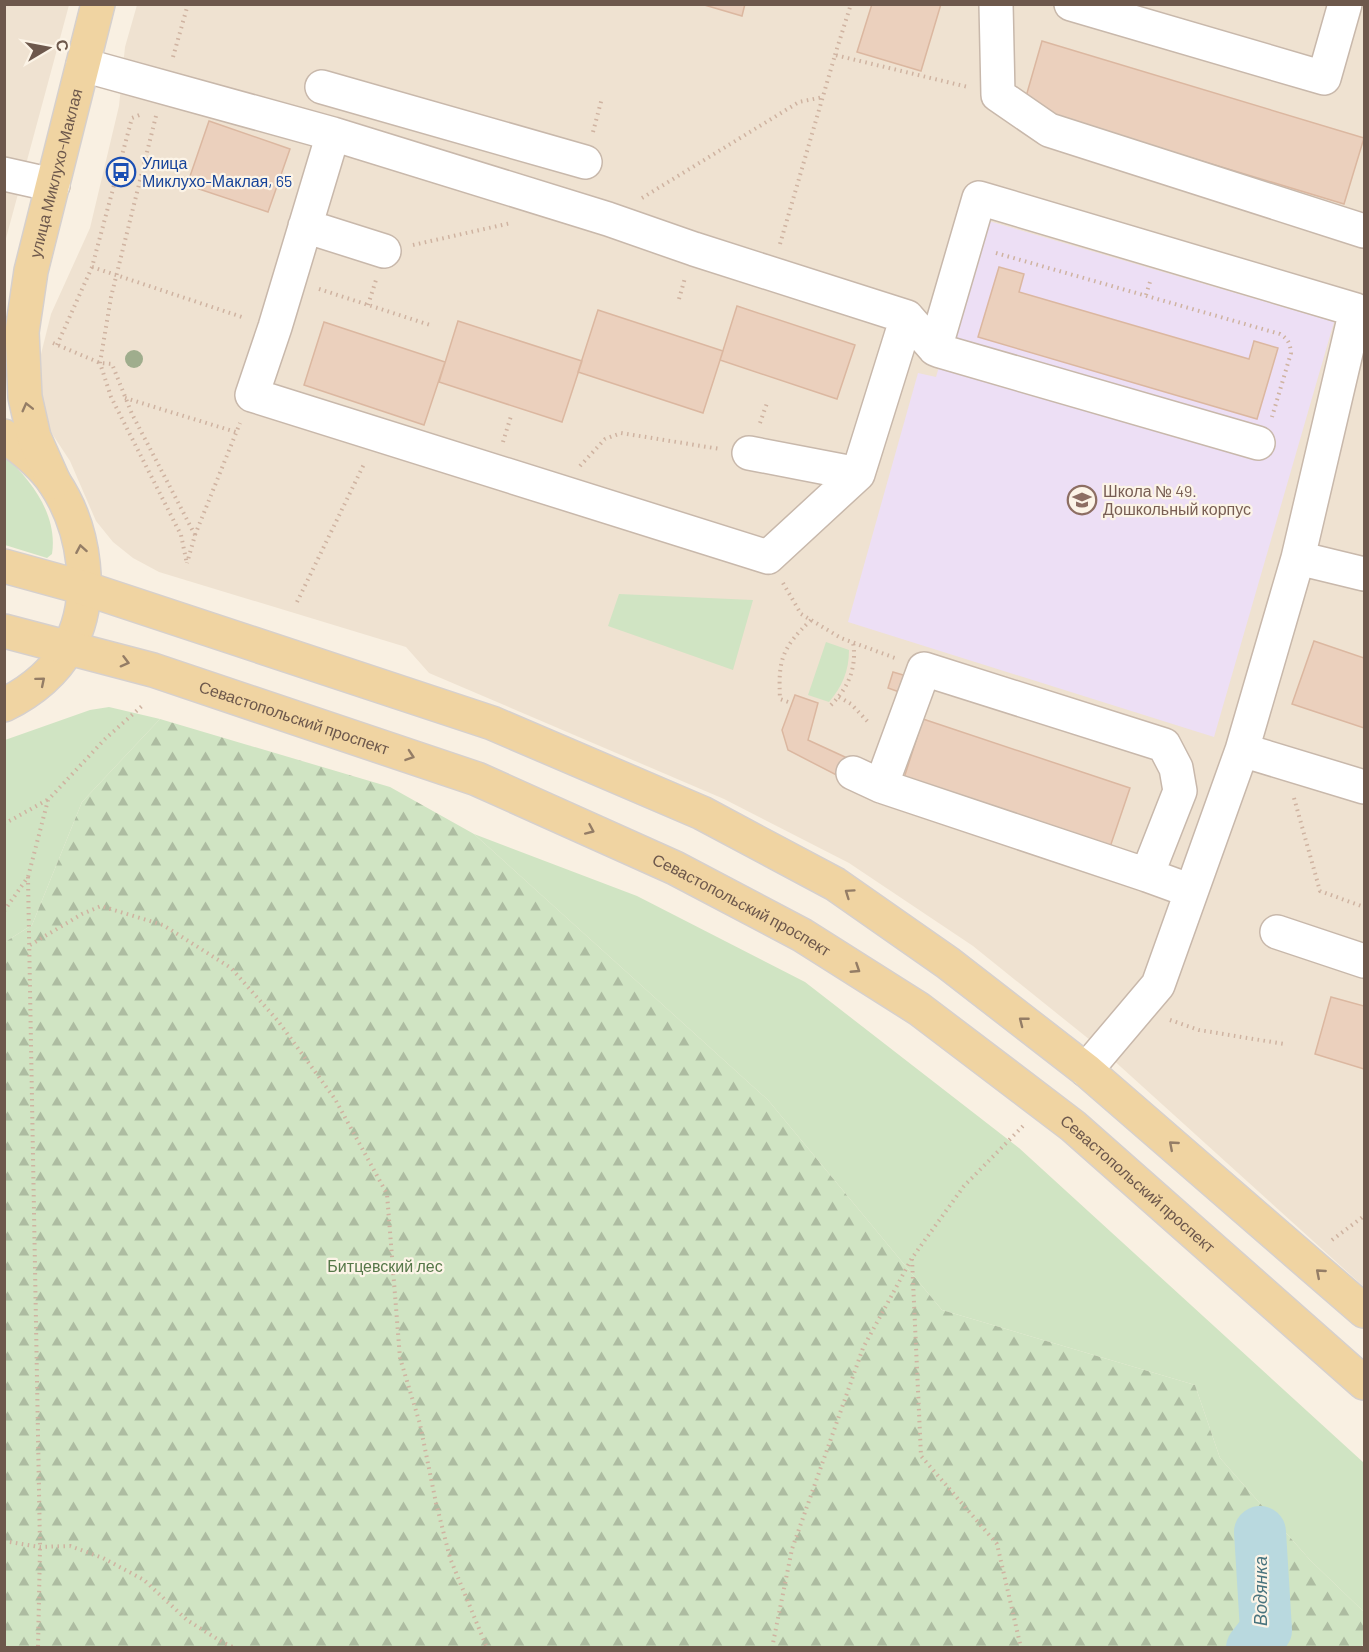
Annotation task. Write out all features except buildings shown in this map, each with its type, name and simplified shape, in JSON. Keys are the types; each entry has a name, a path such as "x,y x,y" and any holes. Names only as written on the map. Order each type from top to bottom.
{"main road":[{"name":"улица Миклухо-Маклая","path":"54,482 34,436 25,397 22,332 31,271 98,4"},
{"name":"улица Миклухо-Маклая","path":"4,317 31,271"},
{"path":"4,436 28,453 54,482 72,514 82,551 84,588 79,619 69,648 45,678 18,698 4,705"},
{"path":"4,566 84,588 492,723 702,813 835,884 948,963 1086,1070 1365,1311"},
{"name":"Севастопольский проспект","path":"4,631 153,670 477,779 675,868 802,935 919,1010 1073,1126 1365,1383"}],"lane":[{"path":"996,4 998,95 1049,130 1365,231"},
{"path":"1071,4 1324,78 1344,4"},
{"path":"83,65 162,106 231,104 333,134 608,219 907,317 935,349 1258,442"},
{"path":"322,87 585,162"},
{"path":"333,134 275,327 252,395 768,557 858,474 907,317"},
{"path":"4,174 53,186"},
{"path":"935,349 980,198 1356,310 1298,558 1242,750 1158,985 1086,1070"},
{"path":"305,226 384,251"},
{"path":"749,453 858,474"},
{"path":"1298,558 1365,574"},
{"path":"1147,875 1180,791 1176,768 1164,745 924,669 867,780 1191,891"},
{"path":"1242,750 1365,787"},
{"path":"1277,932 1365,961"}],"path":[{"path":"188,4 117,275 100,363 111,397 181,535 187,564 195,535 252,395"},
{"path":"779,247 851,4"},
{"path":"835,55 998,95"},
{"path":"608,219 799,102 824,96"},
{"path":"57,345 92,267 132,118 162,106"},
{"path":"384,251 513,222"},
{"path":"988,256 994,253 1001,254 1280,334 1286,338 1291,353 1268,433 1258,442"},
{"path":"92,267 275,327"},
{"path":"289,279 433,326"},
{"path":"45,340 100,363 112,364 132,414 195,535"},
{"path":"125,398 236,432"},
{"path":"556,491 605,439 621,433 749,453"},
{"path":"297,602 378,435"},
{"path":"768,557 801,614 841,638 924,669"},
{"path":"788,702 780,699 780,663 785,650 797,633 811,620"},
{"path":"831,705 839,697 853,669 855,656 853,642"},
{"path":"839,697 851,704"},
{"path":"4,824 48,800 105,739 143,705"},
{"path":"1284,761 1320,891 1365,907"},
{"path":"38,1647 40,1547 28,877 48,800"},
{"path":"4,911 28,877"},
{"path":"30,945 82,914 101,906 163,925 231,968 278,1021 334,1099 387,1194 400,1358 420,1424 450,1558 487,1647"},
{"path":"1138,1009 1200,1030 1284,1044"},
{"path":"772,1647 792,1549 862,1348 912,1258 964,1186 1023,1126"},
{"path":"1332,1240 1365,1216"},
{"path":"912,1258 921,1456 997,1544 1021,1647"},
{"path":"4,1541 40,1547 70,1546 102,1558 144,1580 187,1620 222,1642 236,1647"}],"shaded area":[{"path":"5,5 69,5 5,242"},
{"path":"137,5 1364,5 1364,1287 1100,1048 973,946 849,863 724,799 429,673 406,647 159,572 133,558 113,542 96,521 70,461 49,429 40,405 38,379 41,354 51,314 90,228 119,106 125,47"},
{"name":"Школа № 49. Дошкольный корпус","path":"982,219 1334,322 1214,737 848,622 918,373 936,377"}],"green space":[{"path":"5,457 25,477 47,513 53,540 52,554 47,558 5,545"},
{"path":"619,594 753,600 733,670 608,626"},
{"path":"826,642 849,650 844,678 829,702 808,695"},
{"path":"109,707 160,719 82,802 32,925 5,942 5,740 90,710"},
{"name":"Битцевский лес","path":"160,719 390,787 474,834 768,1100 942,1310 1195,1385 1220,1458 1310,1560 1364,1612 1362,1647 5,1647 5,942 32,925 82,802"},
{"path":"474,834 637,896 805,982 1019,1148 1364,1463 1364,1612 1310,1560 1220,1458 1195,1385 942,1310 768,1100"}],"waterway":[{"name":"Водянка","path":"1252,1648 1266,1630 1260,1532"}],"place":[{"name":"Улица Миклухо-Маклая, 65","path":"121,172"},
{"name":"Школа № 49. Дошкольный корпус","path":"1082,500"}]}
